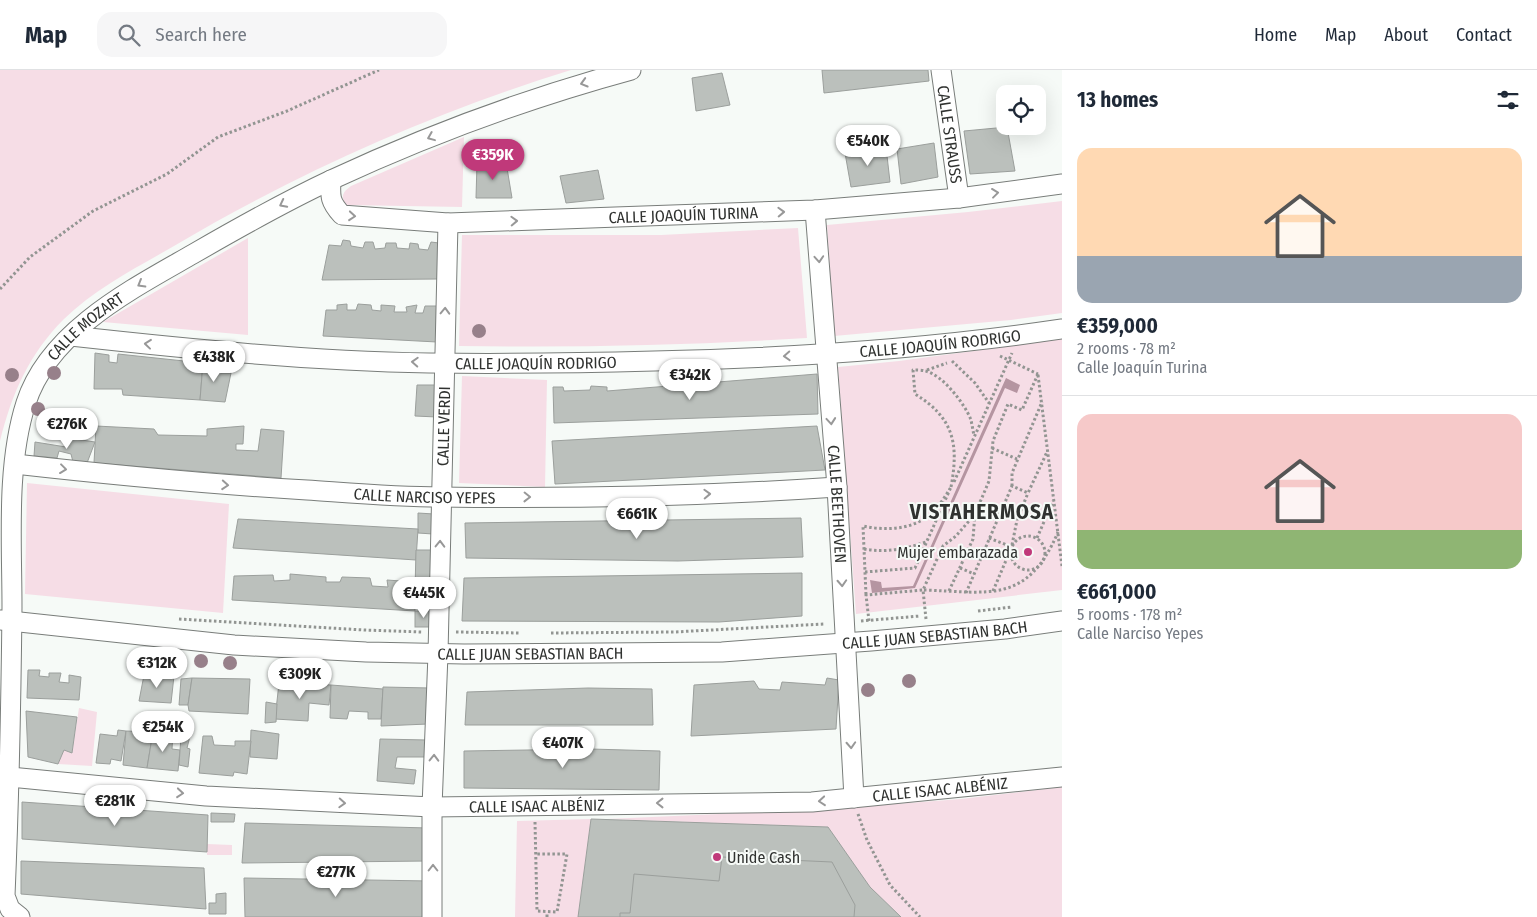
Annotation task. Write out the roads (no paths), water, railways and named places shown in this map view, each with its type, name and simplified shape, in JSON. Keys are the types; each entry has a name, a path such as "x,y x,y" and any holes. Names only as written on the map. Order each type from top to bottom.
{"street":[{"name":"CALLE MOZART","path":"15,913 6,896 10,777 6,620 16,437 27,399 47,362 78,329 122,295 249,222 331,180 401,149 482,117 559,91 631,70"},
{"name":"CALLE STRAUSS","path":"941,70 959,198"},
{"name":"CALLE JOAQUÍN TURINA","path":"331,180 330,194 333,205 342,215 448,223 815,210 959,198 1062,184"},
{"name":"CALLE BEETHOVEN","path":"815,210 837,488 854,798"},
{"name":"CALLE VERDI","path":"432,917 432,807 438,654 440,497 448,223"},
{"name":"CALLE JOAQUÍN RODRIGO","path":"71,336 180,348 284,356 444,363 626,362 825,354 1020,335 1062,329"},
{"name":"CALLE NARCISO YEPES","path":"15,464 118,476 227,485 440,497 662,496 837,488"},
{"name":"CALLE JUAN SEBASTIAN BACH","path":"6,620 234,645 438,654 722,652 846,644 1005,629 1062,621"},
{"name":"CALLE ISAAC ALBÉNIZ","path":"10,777 206,796 432,807 812,802 1062,776"}],"place":[{"name":"Mujer embarazada","path":"1028,552"},
{"name":"Unide Cash","path":"717,857"}],"district":[{"name":"VISTAHERMOSA","path":"982,512"}]}
